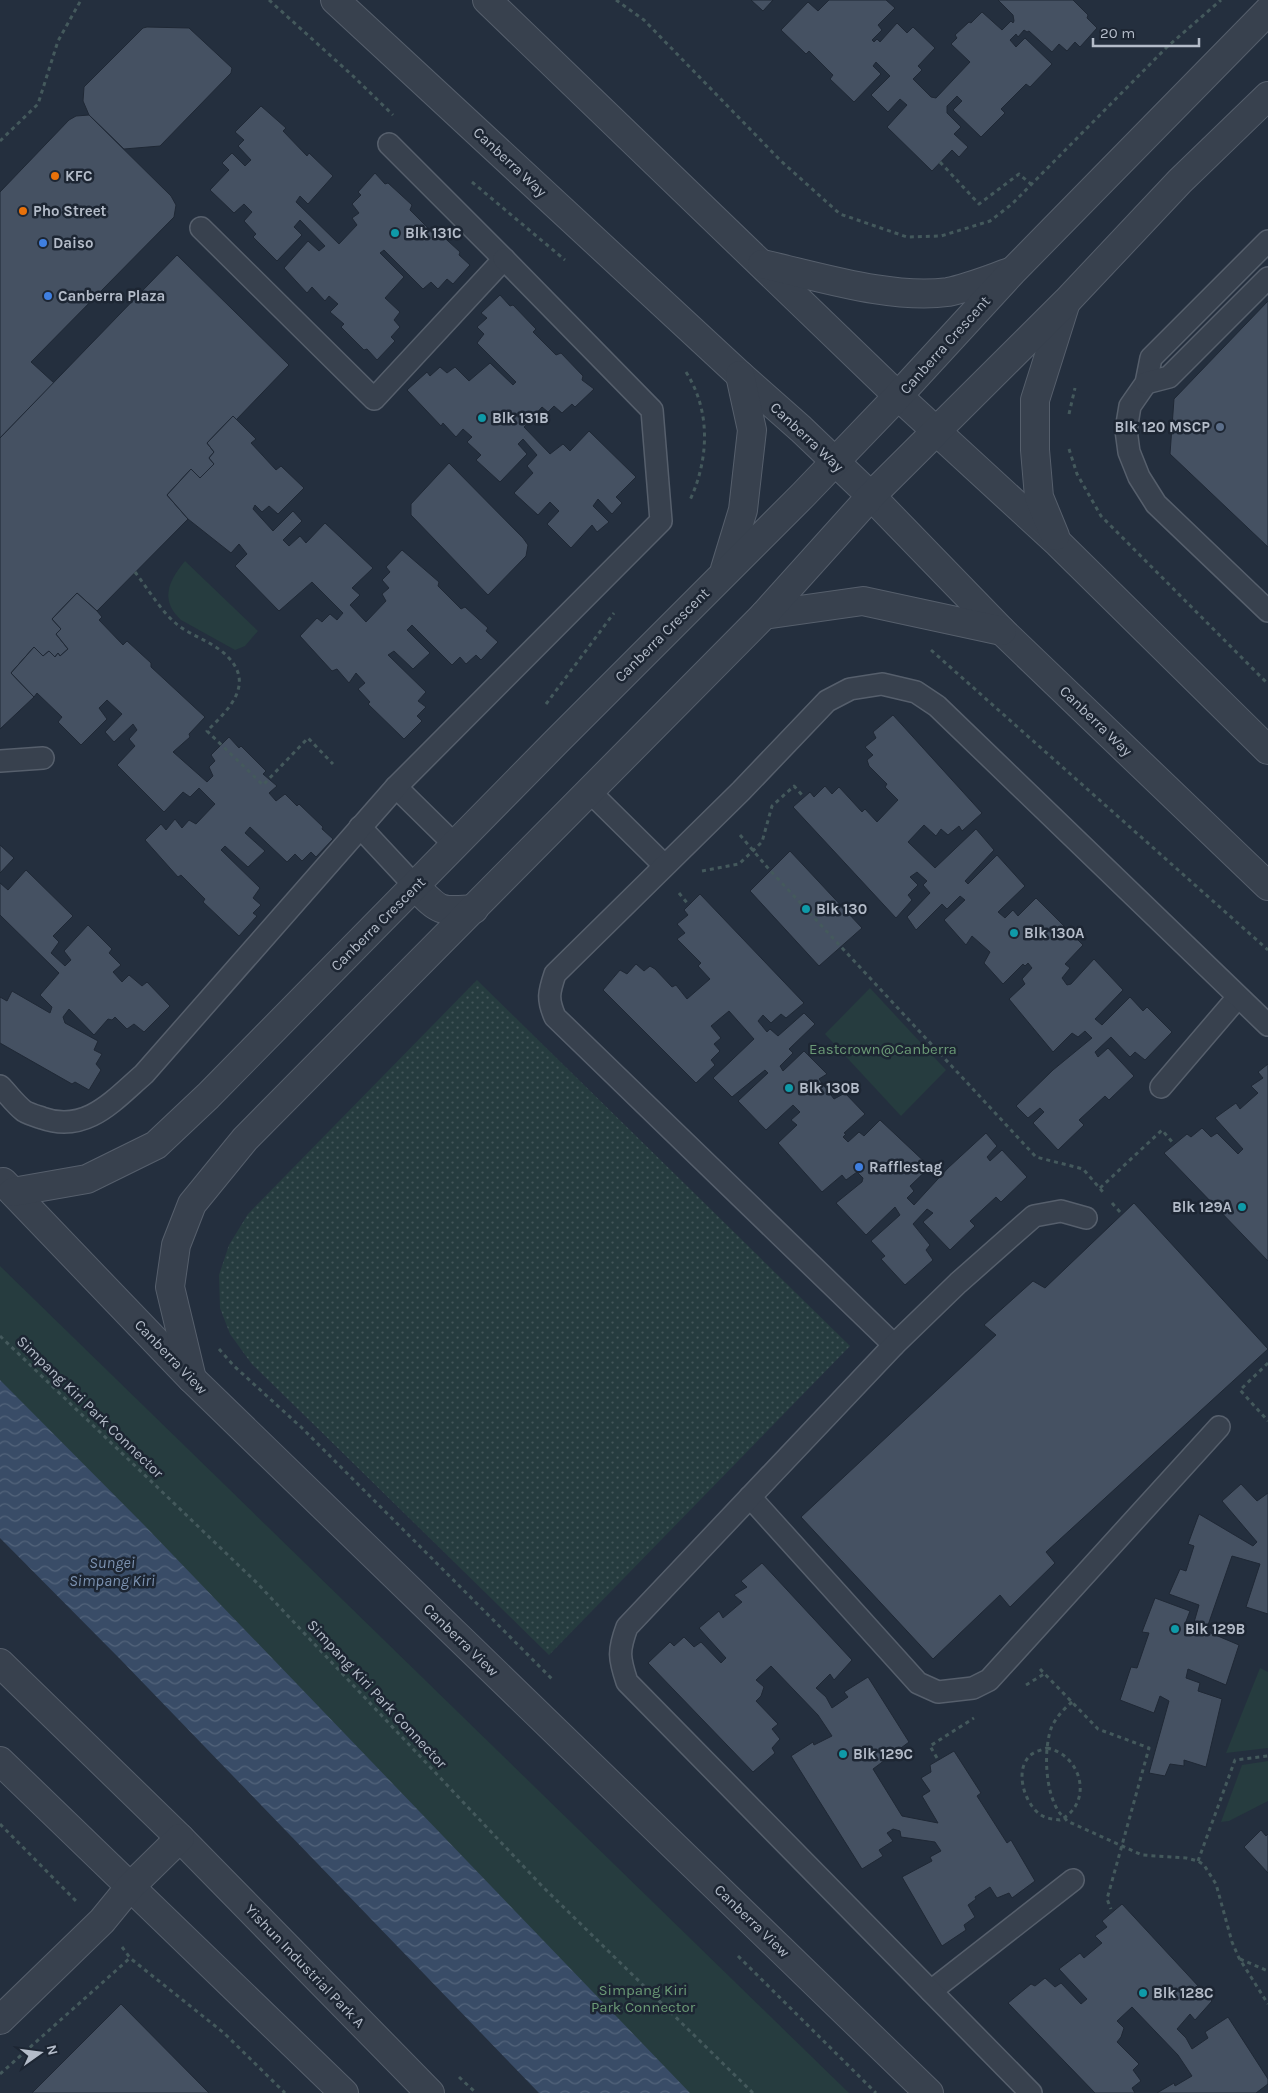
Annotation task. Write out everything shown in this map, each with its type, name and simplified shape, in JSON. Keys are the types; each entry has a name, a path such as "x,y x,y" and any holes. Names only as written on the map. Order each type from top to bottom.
{"street":[{"name":"Canberra Way","path":"335,0 740,376 801,429 871,496 1002,631 1268,886"},
{"path":"487,0 898,396 1058,543 1268,750"},
{"name":"Canberra Crescent","path":"7,1186 87,1180 156,1145 208,1096 803,495 898,396 1012,272 1268,11"},
{"path":"192,1379 170,1287 176,1245 192,1204 245,1139 764,615 871,496 1066,301 1180,181 1268,96"},
{"path":"762,264 872,289 906,292 948,292 1012,272"},
{"path":"1058,543 1039,497 1035,450 1035,400 1066,301"},
{"path":"724,573 744,510 752,430 740,376"},
{"path":"764,615 863,601 1002,631"},
{"path":"415,886 435,907 448,912 474,909"},
{"name":"Canberra View","path":"7,1186 192,1379 929,2093"},
{"name":"Yishun Industrial Park A","path":"0,1663 180,1838 430,2093"},
{"path":"0,1761 129,1888 209,1961 344,2093"},
{"path":"0,2020 102,1921 129,1888 180,1838"}],"lane":[{"path":"0,1086 25,1111 54,1122 71,1122 88,1118 102,1110 144,1074 396,787 661,521 652,410 389,144"},
{"path":"201,228 374,399 504,259"},
{"path":"1268,241 1151,358 1146,384 1130,406 1126,430 1129,452 1139,477 1156,504 1268,611"},
{"path":"1146,384 1169,377 1268,278"},
{"path":"894,1345 555,1017 549,1004 550,991 555,974 741,790 827,701 850,689 882,684 916,692 937,706 1268,1025"},
{"path":"0,761 43,758"},
{"path":"396,787 455,846"},
{"path":"589,791 664,865"},
{"path":"360,827 415,886"},
{"path":"1161,1087 1238,997"},
{"path":"1031,2093 627,1682 621,1664 620,1646 627,1626 894,1345 958,1283 1034,1216 1061,1211 1086,1218"},
{"path":"750,1497 918,1682 938,1692 973,1688 989,1680 1219,1427"},
{"path":"931,1991 1073,1880"}],"path":[{"path":"0,141 38,104 58,40 81,0"},
{"path":"269,0 395,117 399,112"},
{"path":"616,0 644,20 781,161 840,214 907,237 941,236 990,222 1032,185 1167,48 1221,0"},
{"path":"940,162 979,204 1019,174 1032,185"},
{"path":"470,180 568,262"},
{"path":"684,368 694,384 704,420 705,448 689,503"},
{"path":"1067,423 1076,384"},
{"path":"1067,441 1077,474 1101,516 1268,684"},
{"path":"135,572 169,617 180,627 227,656 234,666 239,676 237,695 227,712 207,730 263,785 308,738 332,764"},
{"path":"540,711 617,608"},
{"path":"928,648 936,653 1268,950"},
{"path":"700,871 739,864 762,842 772,806 794,786 803,796"},
{"path":"740,834 1036,1156 1083,1169 1105,1194"},
{"path":"684,887 678,892 688,904"},
{"path":"1100,1188 1162,1130 1173,1143"},
{"path":"1110,1200 1121,1212"},
{"name":"Simpang Kiri Park Connector","path":"0,1336 257,1583 542,1886 753,2093"},
{"path":"215,1344 234,1366 302,1428"},
{"path":"1268,1363 1240,1390 1268,1421"},
{"path":"1018,1647 1098,1729 1149,1748 1107,1899 1111,1910"},
{"path":"1072,1702 1060,1713 1052,1726 1047,1748 1047,1771 1052,1796 1059,1812 1067,1821 1142,1855 1198,1860 1204,1865 1216,1884 1232,1942 1239,1958 1268,2004"},
{"path":"1047,1748 1056,1750 1065,1756 1079,1777 1080,1797 1074,1811 1060,1820 1040,1815 1027,1799 1023,1786 1025,1763 1031,1754 1047,1748"},
{"path":"1198,1860 1235,1760 1268,1756"},
{"path":"0,1824 83,1908 102,1921 130,1958 224,2033 285,2093"},
{"path":"0,2074 130,1958"},
{"path":"1239,1958 1268,1971"}],"green space":[{"path":"185,561 258,631 245,646 235,650 181,620 174,613 168,598 169,590 175,575"},
{"path":"477,980 850,1346 549,1655 251,1363 230,1334 220,1308 219,1275 229,1245 248,1214"},
{"name":"Eastcrown@Canberra","path":"870,988 946,1070 901,1116 825,1034"},
{"name":"Simpang Kiri Park Connector","path":"0,1266 849,2093 630,2093 0,1476"},
{"path":"1260,1668 1268,1672 1268,1748 1226,1753"},
{"path":"1268,1761 1268,1801 1229,1821 1221,1822 1242,1765"}],"water":[{"name":"Sungei Simpang Kiri","path":"0,1380 146,1527 690,2093 539,2093 121,1660 0,1538"}],"building":[{"path":"751,0 773,0 763,11"},
{"path":"829,0 886,0 895,8 878,25 882,30 872,40 874,42 877,39 880,42 897,23 907,33 913,27 935,48 918,66 922,70 913,79 931,97 936,98 970,62 951,44 957,38 955,35 982,12 1002,30 1011,21 1013,23 1013,15 998,0 1073,0 1088,15 1087,18 1097,28 1080,47 1075,42 1067,51 1059,44 1052,52 1029,31 1024,30 1018,37 1016,34 1010,40 1016,47 1025,38 1052,64 1030,87 1026,84 1001,109 1005,113 981,137 953,110 962,101 957,96 947,106 947,113 961,127 954,134 968,147 959,157 952,150 932,171 887,127 907,105 900,99 888,112 871,95 890,76 876,62 873,66 881,74 854,102 830,79 833,75 809,51 806,54 781,30 808,2 818,11"},
{"path":"143,28 189,28 232,68 231,73 160,146 124,149 89,115 83,101 84,87"},
{"name":"Blk 131C","path":"261,106 286,128 283,131 307,156 309,153 333,176 308,204 300,196 296,202 339,244 357,225 352,218 359,213 352,204 361,195 358,192 375,173 385,184 388,183 412,205 410,210 432,232 436,230 460,252 459,255 470,265 453,284 447,279 438,289 431,282 423,289 384,250 380,253 404,277 385,298 400,312 394,320 400,327 391,337 395,341 377,360 341,327 344,324 330,312 338,304 329,296 325,301 312,287 307,293 284,268 308,241 319,251 325,246 300,220 294,227 302,235 277,261 253,237 256,234 244,221 252,212 244,204 234,213 210,190 229,170 222,163 232,153 245,166 251,160 238,146 244,140 235,132"},
{"name":"Canberra Plaza","path":"89,115 171,196 176,205 174,217 31,362 54,383 0,438 0,192 69,120 76,116"},
{"path":"177,255 289,365 236,420 233,416 207,443 214,452 209,458 214,464 200,478 191,469 167,495 188,519 97,611 77,593 52,619 61,629 56,634 68,649 60,656 58,653 55,657 49,651 43,656 34,647 11,673 34,697 0,729 0,438"},
{"name":"Blk 131B","path":"500,295 510,306 513,305 536,329 533,332 556,355 561,353 583,376 582,380 594,389 575,407 572,404 562,413 554,406 548,412 542,407 524,427 550,454 563,444 570,451 589,431 636,477 616,497 622,503 612,514 598,499 593,506 609,522 597,532 592,525 571,548 547,524 559,511 550,502 538,515 514,493 533,473 527,466 537,455 523,439 518,444 527,454 500,482 476,460 481,455 467,442 472,437 463,429 456,437 443,423 441,426 407,390 427,372 430,376 440,367 447,373 455,367 469,381 490,363 513,385 516,382 477,343 484,334 477,327 487,318 481,313"},
{"name":"Blk 120 MSCP","path":"1268,301 1268,547 1170,454 1174,399"},
{"path":"233,416 256,439 251,443 276,470 281,466 304,488 278,514 269,506 262,512 255,505 253,509 273,531 293,511 302,521 283,540 289,546 300,536 306,543 325,523 373,568 352,588 360,595 350,605 366,622 386,601 382,594 389,588 382,580 390,572 386,567 402,550 439,582 438,586 461,609 465,607 488,628 486,631 498,642 481,660 476,655 466,664 460,657 452,665 412,625 407,630 430,653 413,669 394,651 388,655 426,692 418,701 426,707 417,716 422,721 404,739 368,704 370,702 358,689 365,683 356,673 349,683 337,669 332,671 300,636 317,618 322,622 330,614 337,620 343,613 312,582 279,611 235,566 247,554 239,544 231,553 188,519 167,495 191,469 200,478 214,464 209,458 214,452 207,443"},
{"path":"449,463 528,545 526,556 488,595 411,515 411,504"},
{"path":"77,593 97,611 102,617 99,620 123,645 127,641 151,663 151,667 205,717 189,734 190,737 173,752 207,782 213,776 209,767 215,761 211,755 229,737 266,771 263,774 277,786 269,793 276,801 285,794 297,806 299,804 333,839 316,857 311,852 302,861 295,854 287,862 250,827 245,833 265,851 248,867 225,846 221,850 260,888 253,898 261,905 253,913 257,916 239,936 203,902 205,899 181,875 178,877 145,840 161,824 166,830 175,819 182,828 189,820 196,824 215,804 199,788 190,797 183,792 164,812 117,765 135,746 129,739 137,730 133,724 114,742 105,732 122,714 107,700 99,708 107,719 81,745 58,722 62,717 37,693 34,697 11,673 34,647 43,656 49,651 55,657 58,653 60,656 68,649 56,634 61,629 52,619"},
{"name":"Blk 130A","path":"893,715 982,813 962,831 959,826 948,835 941,829 936,836 924,825 908,842 935,868 976,829 994,850 965,881 968,884 997,855 1025,886 998,912 1005,918 1013,910 1018,916 1036,898 1083,945 1065,964 1070,968 1062,978 1067,985 1071,984 1094,959 1123,990 1095,1019 1102,1025 1130,997 1143,1011 1147,1007 1172,1032 1145,1060 1135,1052 1130,1057 1111,1037 1095,1052 1098,1057 1108,1048 1134,1076 1109,1100 1105,1096 1079,1120 1084,1125 1058,1150 1033,1123 1044,1112 1040,1108 1028,1118 1016,1106 1053,1070 1092,1038 1085,1031 1078,1037 1072,1033 1053,1052 1009,999 1025,984 1022,979 1032,968 1028,963 1025,966 1023,964 1003,984 984,963 990,952 972,936 966,945 944,920 965,900 960,896 947,909 942,904 916,930 907,917 930,893 923,885 927,881 917,872 910,877 918,885 908,895 912,900 896,918 793,807 810,792 814,797 825,786 832,794 839,787 862,812 865,809 877,822 898,800 885,787 887,784 869,766 867,760 873,755 865,747 876,738 873,732"},
{"path":"0,845 14,858 0,873"},
{"name":"Blk 130","path":"790,851 862,928 819,966 750,891"},
{"path":"26,870 73,916 53,936 59,942 51,953 65,966 71,960 64,951 88,925 112,949 109,953 121,965 113,972 122,982 129,975 142,986 147,982 170,1006 144,1032 134,1024 127,1029 115,1017 112,1020 108,1019 94,1035 69,1009 63,1017 65,1023 98,1041 94,1050 102,1054 96,1064 101,1070 89,1090 75,1082 72,1084 0,1043 0,997 7,1001 12,991 50,1013 52,1007 40,995 59,973 0,915 0,883 8,890"},
{"name":"Blk 130B","path":"700,894 804,1003 786,1018 781,1014 771,1023 763,1015 758,1021 767,1032 770,1029 778,1036 804,1013 815,1024 789,1049 793,1053 780,1066 783,1071 804,1051 827,1074 819,1079 834,1099 845,1093 865,1114 844,1133 846,1134 843,1137 848,1142 859,1132 864,1136 880,1120 930,1167 910,1186 914,1191 907,1198 914,1205 948,1168 986,1133 997,1146 987,1157 990,1161 1002,1150 1027,1177 1001,1202 996,1197 970,1221 975,1226 950,1250 923,1222 933,1213 927,1209 913,1224 930,1245 926,1250 933,1260 905,1285 881,1259 885,1256 871,1241 900,1215 895,1207 866,1235 836,1203 862,1182 863,1178 857,1172 846,1180 842,1175 822,1192 778,1143 797,1125 791,1120 800,1112 793,1105 766,1130 738,1101 768,1073 765,1070 732,1097 713,1078 754,1039 729,1011 711,1026 721,1038 714,1044 720,1051 711,1060 715,1065 696,1083 603,990 620,970 627,974 636,964 644,971 650,966 655,969 672,987 676,985 687,999 710,979 698,966 701,963 677,939 685,933 677,924 688,915 684,910"},
{"name":"Blk 129A","path":"1268,1064 1268,1261 1164,1153 1187,1134 1191,1137 1202,1128 1211,1137 1217,1133 1238,1154 1243,1149 1215,1118 1236,1103 1240,1109 1258,1093 1251,1086 1263,1078 1258,1072"},
{"path":"1134,1203 1268,1349 1046,1552 1055,1563 1010,1607 1000,1595 933,1659 801,1517 996,1335 984,1325 1033,1281 1045,1288"},
{"name":"Blk 129B","path":"1241,1484 1257,1501 1268,1493 1268,1614 1246,1607 1260,1564 1232,1556 1206,1631 1239,1645 1226,1685 1188,1669 1186,1678 1200,1683 1198,1691 1222,1699 1206,1767 1184,1760 1184,1766 1170,1764 1165,1776 1149,1773 1169,1701 1160,1696 1154,1713 1120,1700 1131,1667 1137,1668 1149,1633 1142,1632 1155,1598 1190,1611 1185,1624 1193,1626 1199,1605 1169,1594 1180,1569 1186,1571 1194,1546 1188,1544 1199,1514 1253,1546 1257,1542 1222,1501"},
{"name":"Blk 129C","path":"762,1563 852,1660 834,1680 830,1674 816,1688 826,1697 832,1708 848,1697 844,1692 868,1677 909,1742 873,1769 902,1816 938,1823 922,1796 930,1791 921,1778 931,1772 930,1765 954,1751 981,1793 977,1796 1007,1843 1011,1840 1035,1881 1012,1898 1009,1893 997,1898 990,1887 975,1897 976,1899 968,1905 975,1917 964,1925 966,1930 942,1946 902,1877 932,1861 930,1857 941,1851 935,1842 901,1837 900,1831 893,1829 887,1833 893,1841 879,1850 883,1856 862,1869 791,1756 813,1742 814,1745 832,1736 818,1715 771,1666 756,1680 764,1687 761,1696 756,1701 778,1724 772,1729 780,1739 772,1748 775,1753 753,1772 648,1663 670,1642 674,1646 684,1637 694,1647 701,1642 721,1663 726,1658 699,1628 719,1611 723,1618 742,1602 734,1595 747,1587 741,1581"},
{"path":"1261,1830 1266,1836 1268,1834 1268,1873 1244,1847"},
{"name":"Blk 128C","path":"1122,1904 1212,2001 1195,2020 1190,2014 1177,2029 1186,2038 1192,2049 1208,2038 1205,2032 1228,2017 1268,2079 1268,2084 1256,2093 1157,2093 1174,2083 1175,2086 1192,2076 1178,2055 1132,2007 1117,2021 1124,2028 1117,2042 1139,2064 1133,2070 1141,2081 1132,2088 1135,2093 1095,2093 1008,2003 1031,1984 1035,1986 1045,1978 1055,1987 1061,1983 1081,2004 1087,1999 1059,1969 1080,1953 1084,1958 1102,1943 1095,1936 1107,1927 1102,1921"},
{"path":"121,2004 209,2093 32,2093"}],"place":[{"name":"KFC","path":"55,176"},
{"name":"Pho Street","path":"23,211"},
{"name":"Blk 131C","path":"395,233"},
{"name":"Daiso","path":"43,243"},
{"name":"Canberra Plaza","path":"48,296"},
{"name":"Blk 131B","path":"482,418"},
{"name":"Blk 120 MSCP","path":"1220,427"},
{"name":"Blk 130","path":"806,909"},
{"name":"Blk 130A","path":"1014,933"},
{"name":"Blk 130B","path":"789,1088"},
{"name":"Rafflestag","path":"859,1167"},
{"name":"Blk 129A","path":"1242,1207"},
{"name":"Blk 129B","path":"1175,1629"},
{"name":"Blk 129C","path":"843,1754"},
{"name":"Blk 128C","path":"1143,1993"}]}
